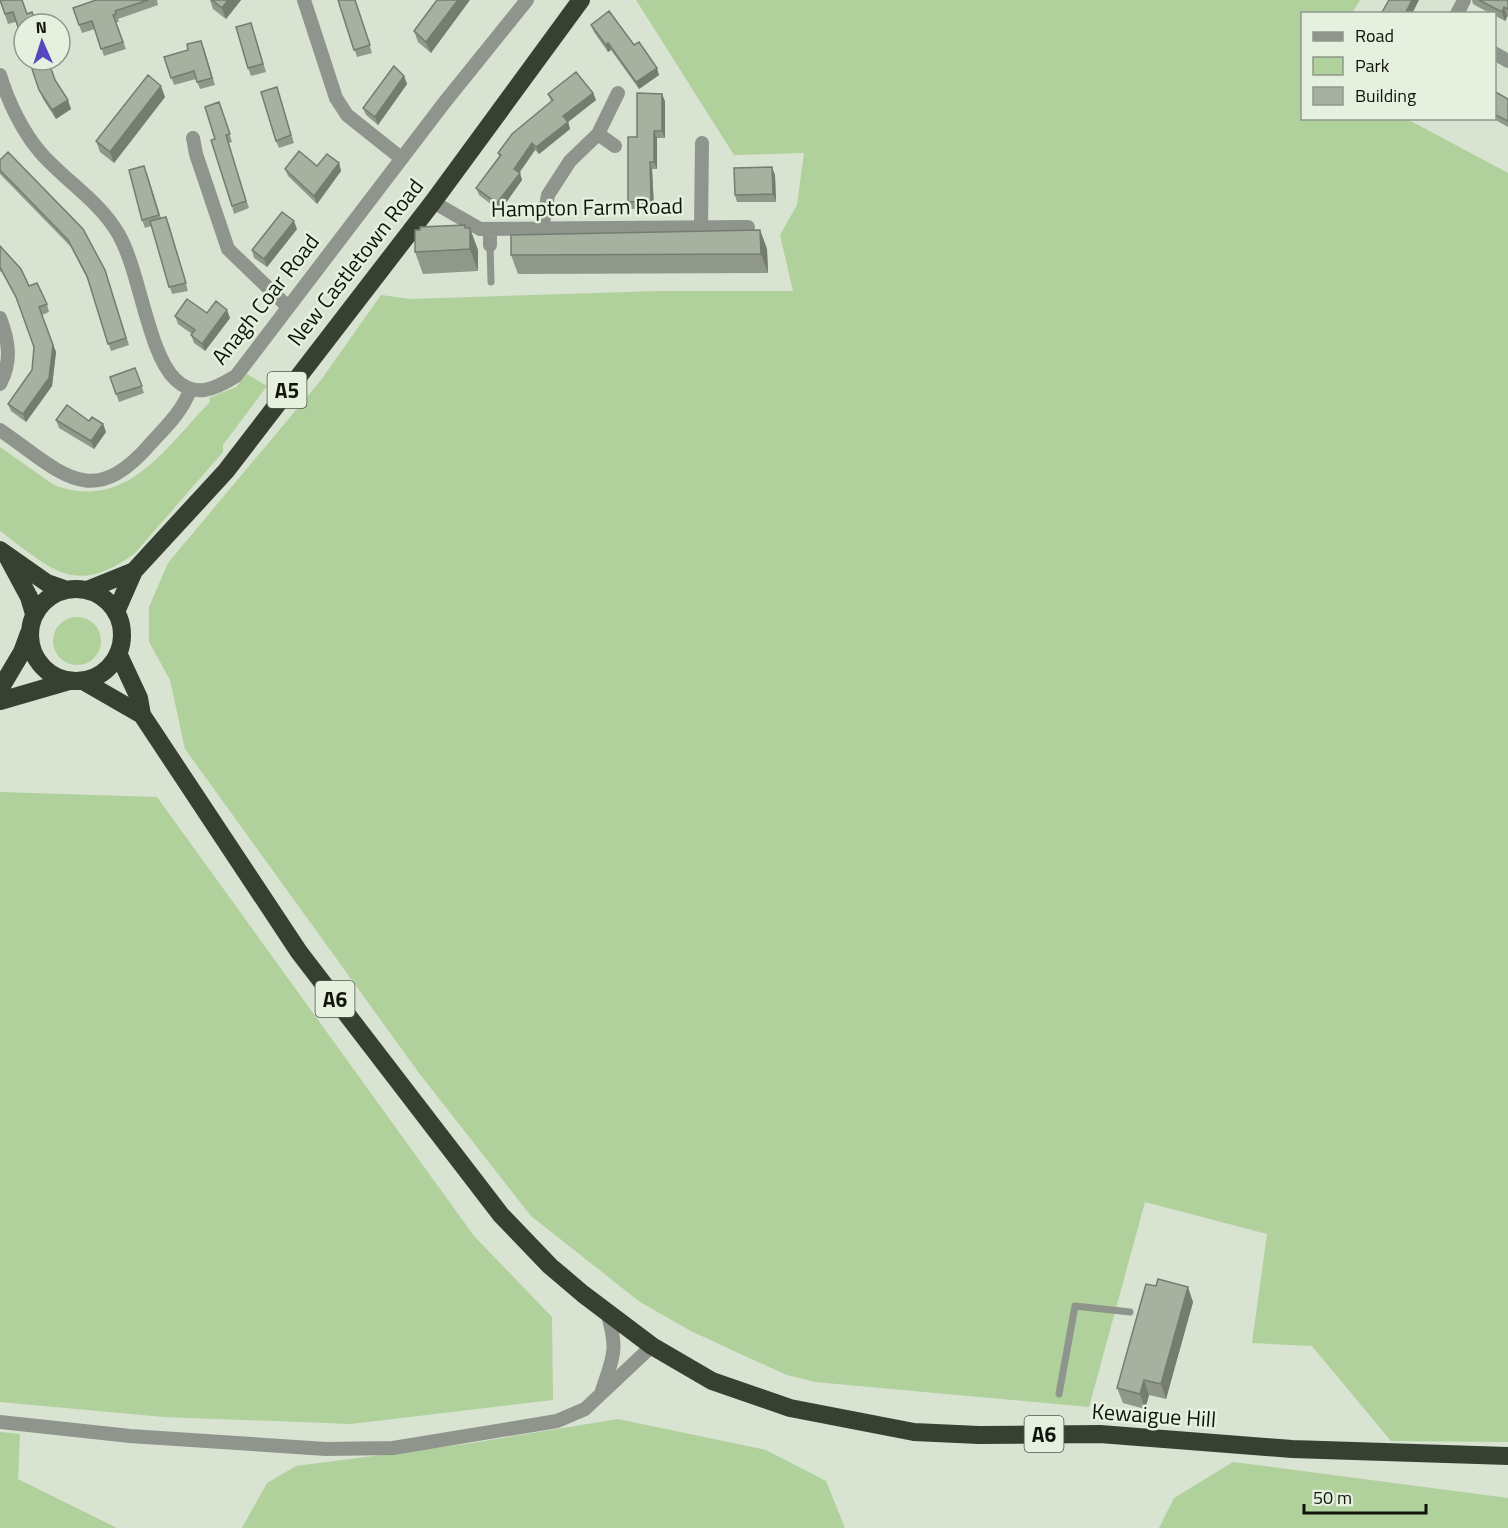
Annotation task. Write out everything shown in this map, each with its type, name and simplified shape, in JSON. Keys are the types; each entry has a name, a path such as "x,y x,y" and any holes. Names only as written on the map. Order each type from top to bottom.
{"highway":[{"name":"New Castletown Road","path":"134,572 225,471 433,202 581,0"},
{"path":"0,701 102,673 118,653 122,633 116,612 104,598 87,590 64,590 47,583 3,553"},
{"path":"3,553 29,597 34,614"},
{"name":"A5","path":"87,590 134,572"},
{"name":"A5","path":"116,612 134,572"},
{"path":"0,689 22,652 34,614 44,600 64,590"},
{"path":"29,633 33,651 43,667 52,676 76,681"},
{"name":"A6","path":"118,653 140,698 142,715 299,952 501,1215 550,1266 607,1312"},
{"name":"A6","path":"76,681 142,715"},
{"name":"Kewaigue Hill","path":"607,1312 652,1346 712,1381 790,1408 914,1432 979,1435 1100,1434 1292,1449 1508,1456"}],"street":[{"path":"304,0 336,98 347,115 401,158"},
{"name":"Anagh Coar Road","path":"190,390 214,390 236,376 401,158 527,0"},
{"path":"0,75 22,125 40,152 107,216 120,236 137,277 152,334 164,364 174,379 190,390 177,414 137,460 105,479 73,479 56,472 0,430"},
{"path":"542,229 548,195 570,161 598,134 618,93"},
{"path":"598,134 615,146"},
{"path":"193,138 189,154 228,249 288,307"},
{"path":"701,226 702,143"},
{"name":"Hampton Farm Road","path":"433,202 480,230 748,227"},
{"path":"490,230 490,245"},
{"path":"0,318 8,351 8,370 0,384"},
{"path":"601,1396 615,1353 615,1340 607,1312"},
{"path":"0,1422 130,1436 268,1446 326,1449 393,1448 556,1421 585,1409 652,1346"}],"lane":[{"path":"490,245 490,282"},
{"path":"1059,1394 1075,1306 1130,1312"}],"green space":[{"path":"636,0 1360,0 1353,12 1301,12 1301,120 1409,120 1508,173 1508,1442 1391,1441 1312,1346 1252,1343 1267,1234 1145,1202 1089,1407 815,1382 787,1375 691,1331 640,1302 531,1216 419,1073 185,749 170,680 149,642 149,607 168,563 321,380 381,295 411,299 659,291 793,291 780,235 797,205 804,153 734,155"},
{"path":"247,374 267,386 223,445 223,452 135,553 114,567 95,574 79,576 64,573 49,567 0,531 0,447 54,485 80,491 103,490 124,483 142,471 160,456 210,402 209,398 236,387"},
{"path":"77,617 94,624 101,641 94,658 77,665 60,658 53,641 60,624"},
{"path":"0,792 157,797 474,1236 552,1317 553,1400 351,1424 164,1417 0,1402"},
{"path":"618,1419 766,1450 826,1481 845,1528 242,1528 267,1483 296,1466 466,1444"},
{"path":"0,1432 20,1434 18,1479 117,1528 0,1528"},
{"path":"1233,1462 1508,1498 1508,1528 1159,1528 1174,1498"}],"building":[{"path":"0,0 22,0 26,12 5,14"},
{"path":"96,0 148,0 115,11 116,14 113,15 123,42 101,49 92,21 79,25 73,8"},
{"path":"212,0 228,0 222,8"},
{"path":"338,0 355,0 370,45 354,50"},
{"path":"437,0 458,0 426,42 414,31"},
{"path":"1389,0 1412,0 1406,12 1382,12"},
{"path":"1479,0 1508,0 1508,9 1504,7 1502,12"},
{"path":"609,11 634,45 639,42 657,68 636,82 608,43 606,45 591,25"},
{"path":"251,23 263,64 248,68 236,27"},
{"path":"201,41 212,78 197,82 194,71 171,78 164,57 188,50 187,44"},
{"path":"394,66 404,76 375,117 363,108"},
{"path":"33,72 52,72 68,100 52,110 39,90"},
{"path":"576,72 593,93 563,116 568,122 536,147 532,143 514,169 520,173 497,203 476,188 501,155 498,153 512,134 553,100 548,94"},
{"path":"148,75 161,86 110,152 96,141"},
{"path":"277,87 291,135 276,141 261,92"},
{"path":"1496,92 1508,99 1508,121 1496,115"},
{"path":"637,93 662,94 662,131 654,131 654,162 650,162 651,201 628,202 628,137 637,137"},
{"path":"219,102 230,134 226,135 246,201 232,206 211,140 215,139 205,107"},
{"path":"299,151 317,166 327,154 339,163 314,196 285,169"},
{"path":"8,152 83,229 105,270 126,338 108,344 87,276 68,240 0,170 0,160"},
{"path":"144,166 159,215 142,220 129,170"},
{"path":"772,167 773,194 735,195 734,168"},
{"path":"282,212 294,221 264,259 252,250"},
{"path":"166,217 186,283 169,287 150,221"},
{"path":"465,225 465,228 470,228 470,249 415,252 415,230 420,230 420,227"},
{"path":"760,230 761,254 511,255 511,235"},
{"path":"0,246 21,269 29,286 37,283 47,304 39,307 53,345 49,378 23,414 8,404 32,370 34,347 16,297 0,267"},
{"path":"187,299 207,313 216,301 227,310 202,344 191,335 195,330 175,316"},
{"path":"135,368 142,386 116,394 110,377"},
{"path":"67,405 89,421 92,417 103,424 91,441 56,420"},
{"path":"1158,1279 1188,1287 1161,1384 1144,1380 1140,1394 1117,1388 1146,1284 1156,1286"}]}
